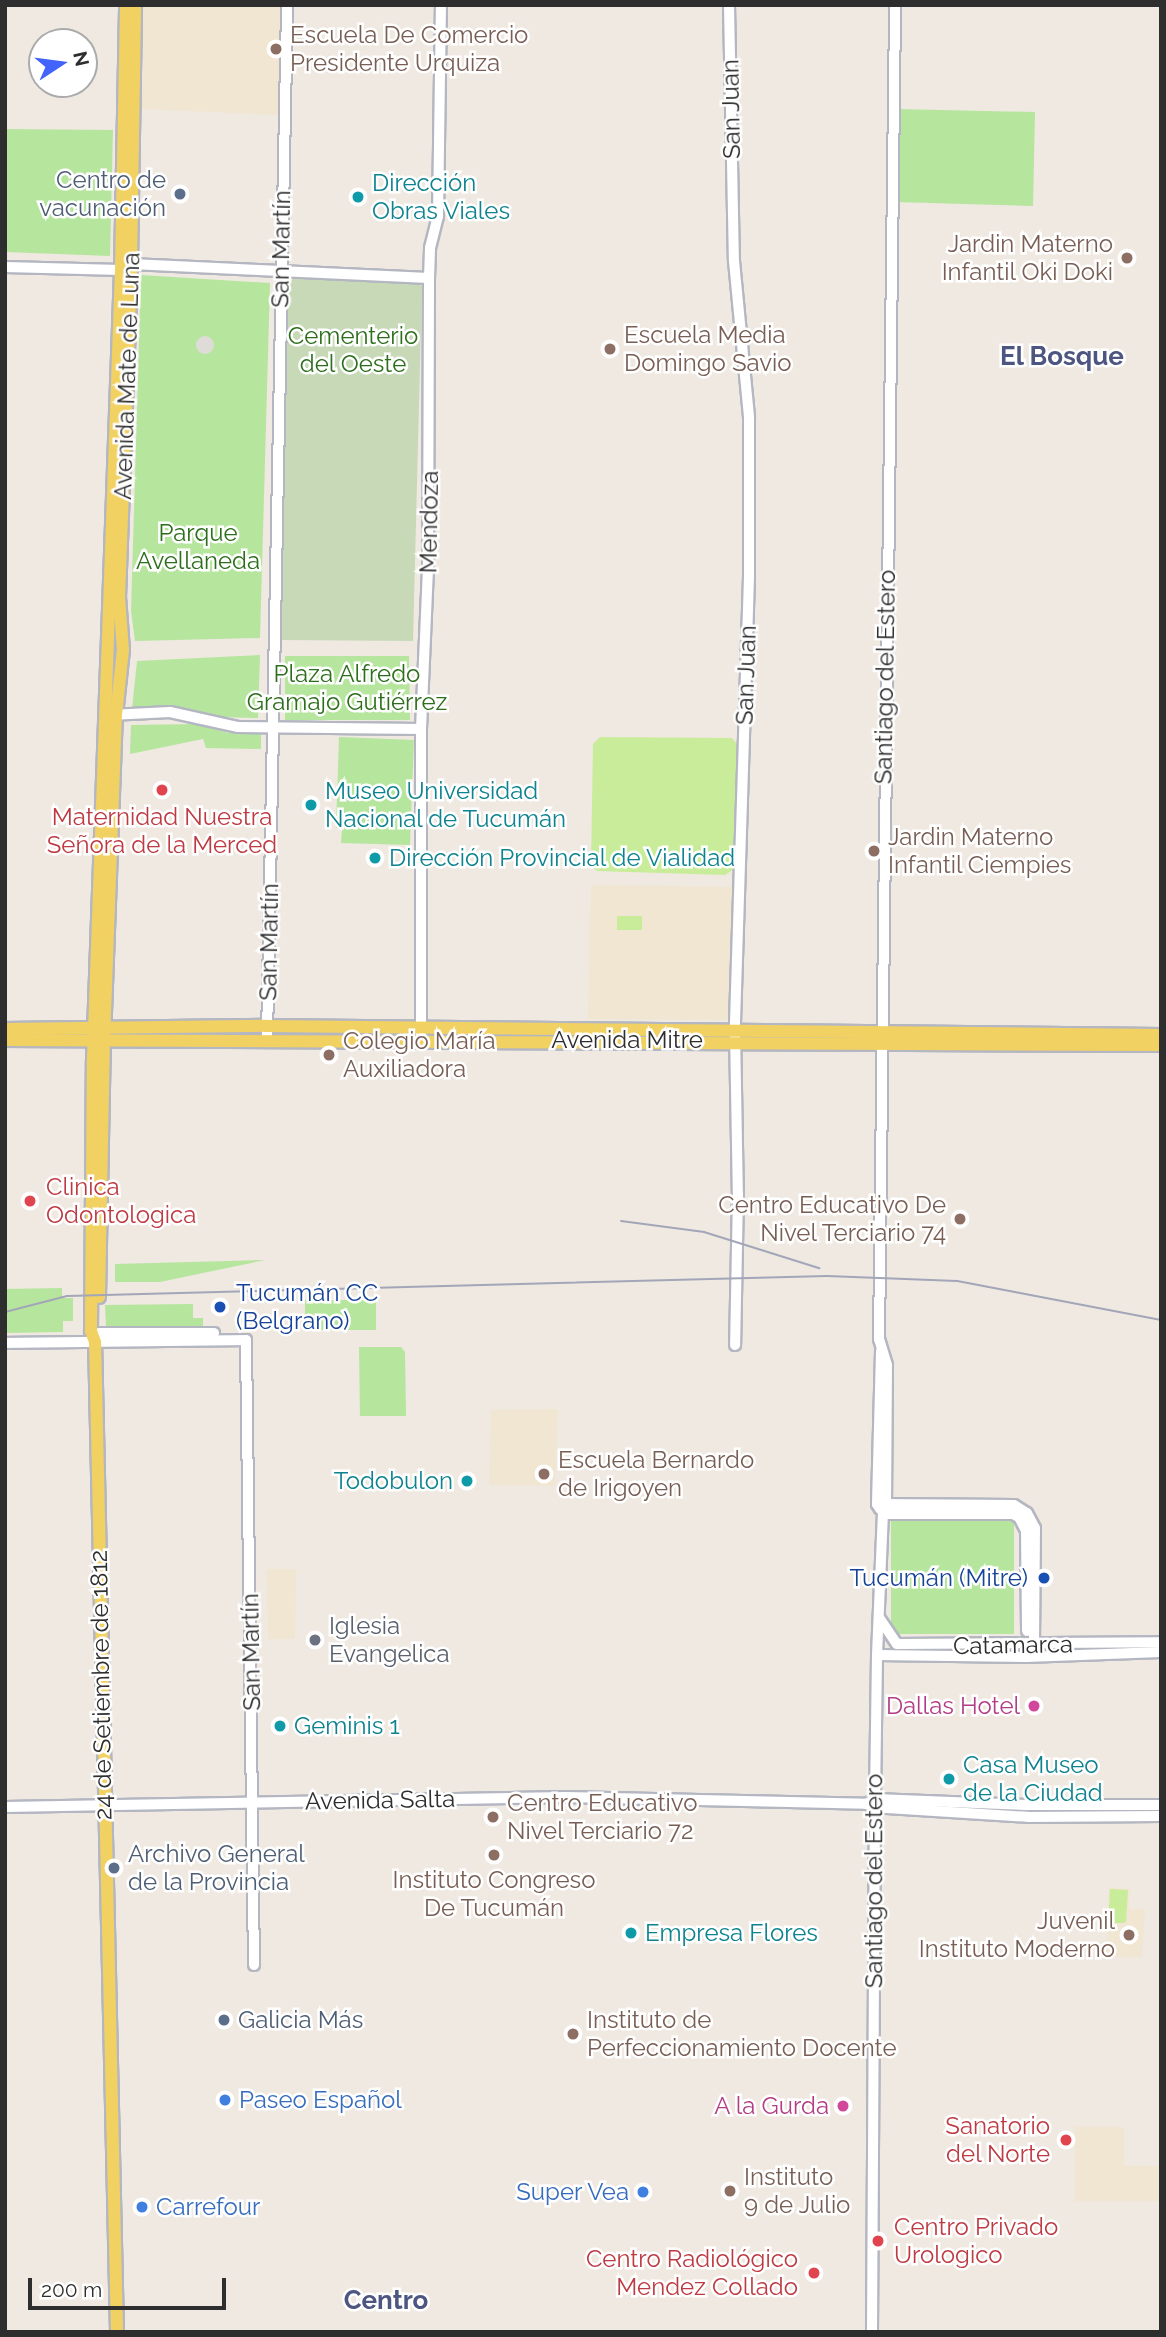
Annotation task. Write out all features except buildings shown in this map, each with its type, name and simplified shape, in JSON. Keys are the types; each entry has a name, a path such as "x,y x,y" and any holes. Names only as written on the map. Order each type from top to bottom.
{"main road":[{"name":"Avenida Mate de Luna","path":"126,5 126,267"},
{"name":"Avenida Mate de Luna","path":"99,1034 95,1006 112,715 123,650 119,597 135,5"},
{"name":"Avenida Mate de Luna","path":"99,1034 106,996 112,715"},
{"path":"5,1030 75,1034 98,1060 130,1034 113,1021 106,996"},
{"path":"5,1040 75,1034 88,1023 95,1006"},
{"name":"Avenida Mitre","path":"75,1034 267,1032 735,1036 1161,1035"},
{"name":"24 de Setiembre de 1812","path":"99,1034 91,1331 97,1337 104,1807 117,2332"},
{"name":"Avenida Mitre","path":"882,1036 1161,1045"}],"street":[{"name":"San Martín","path":"267,1032 287,5"},
{"name":"Mendoza","path":"421,1034 421,729 428,571 429,278 430,248 438,217 442,5"},
{"name":"San Juan","path":"729,5 734,261 749,427 749,576 735,1036 738,1194 735,1345"},
{"name":"Santiago del Estero","path":"872,2332 872,1804 887,1365 881,1348 882,1036 895,5"},
{"path":"5,267 126,267 429,278"},
{"path":"112,715 170,712 224,726 421,729"},
{"path":"5,1343 97,1337"},
{"name":"San Martín","path":"97,1337 246,1340 254,1965"},
{"path":"882,1508 1023,1515 1026,1531 1029,1649"},
{"name":"Catamarca","path":"880,1618 897,1644 1161,1652"},
{"name":"Catamarca","path":"877,1655 1161,1642"},
{"name":"Avenida Salta","path":"5,1807 566,1797 872,1804 1161,1805"},
{"name":"Avenida Salta","path":"872,1804 1028,1817 1161,1816"}],"shaded area":[{"path":"143,5 281,5 279,115 142,109"},
{"path":"201,336 209,336 214,345 212,352 201,354 196,349 196,341"},
{"path":"591,885 733,887 731,1020 588,1019"},
{"path":"558,1409 555,1486 489,1485 491,1410"},
{"path":"267,1569 296,1569 295,1639 268,1639"},
{"path":"1109,1888 1130,1889 1129,1909 1145,1909 1142,1957 1106,1957"},
{"path":"1075,2127 1124,2127 1124,2166 1161,2166 1161,2201 1075,2201"}],"green space":[{"path":"896,109 1035,112 1033,206 894,202"},
{"path":"5,129 113,130 110,256 5,252"},
{"name":"Parque Avellaneda","path":"141,275 270,283 260,638 135,641 131,611"},
{"name":"Cementerio del Oeste","path":"297,277 416,281 422,286 413,641 281,640 287,282"},
{"path":"260,655 258,718 219,717 186,708 132,709 137,661"},
{"name":"Plaza Alfredo Gramajo Gutiérrez","path":"285,656 409,656 410,720 285,720"},
{"path":"199,724 228,733 261,734 261,749 206,748 203,739 130,754 131,725"},
{"path":"339,737 414,740 410,845 341,843 342,828 336,828"},
{"path":"600,737 732,738 737,744 734,869 725,875 597,871 591,865 593,744"},
{"path":"617,916 642,916 642,930 617,930"},
{"path":"265,1260 160,1282 115,1282 115,1264"},
{"path":"62,1288 62,1298 73,1298 73,1321 63,1321 63,1332 5,1333 5,1289"},
{"path":"305,1300 376,1300 376,1330 305,1330"},
{"path":"193,1304 193,1318 203,1318 203,1326 106,1327 105,1305"},
{"path":"359,1347 401,1347 405,1352 406,1416 360,1416"},
{"path":"891,1521 1014,1521 1014,1634 891,1634"},
{"path":"1110,1889 1128,1890 1124,1923 1108,1923"}],"railway":[{"path":"621,1221 704,1232 819,1268"},
{"path":"5,1312 67,1296 827,1276 957,1281 1161,1320"}],"place":[{"name":"Escuela De Comercio Presidente Urquiza","path":"276,49"},
{"name":"Centro de vacunación","path":"180,194"},
{"name":"Dirección Obras Viales","path":"358,197"},
{"name":"Jardin Materno Infantil Oki Doki","path":"1127,258"},
{"name":"Escuela Media Domingo Savio","path":"610,349"},
{"name":"Maternidad Nuestra Señora de la Merced","path":"162,790"},
{"name":"Museo Universidad Nacional de Tucumán","path":"311,805"},
{"name":"Jardin Materno Infantil Ciempies","path":"874,851"},
{"name":"Dirección Provincial de Vialidad","path":"375,858"},
{"name":"Colegio María Auxiliadora","path":"329,1055"},
{"name":"Clinica Odontologica","path":"30,1201"},
{"name":"Centro Educativo De Nivel Terciario 74","path":"960,1219"},
{"name":"Tucumán CC (Belgrano)","path":"220,1307"},
{"name":"Escuela Bernardo de Irigoyen","path":"544,1474"},
{"name":"Todobulon","path":"467,1481"},
{"name":"Tucumán (Mitre)","path":"1044,1578"},
{"name":"Iglesia Evangelica","path":"315,1640"},
{"name":"Dallas Hotel","path":"1034,1706"},
{"name":"Geminis 1","path":"280,1726"},
{"name":"Casa Museo de la Ciudad","path":"949,1779"},
{"name":"Centro Educativo Nivel Terciario 72","path":"493,1817"},
{"name":"Instituto Congreso De Tucumán","path":"494,1855"},
{"name":"Archivo General de la Provincia","path":"114,1868"},
{"name":"Empresa Flores","path":"631,1933"},
{"name":"Juvenil Instituto Moderno","path":"1129,1935"},
{"name":"Galicia Más","path":"224,2020"},
{"name":"Instituto de Perfeccionamiento Docente","path":"573,2034"},
{"name":"Paseo Español","path":"225,2100"},
{"name":"A la Gurda","path":"843,2106"},
{"name":"Sanatorio del Norte","path":"1066,2140"},
{"name":"Instituto 9 de Julio","path":"730,2191"},
{"name":"Super Vea","path":"643,2192"},
{"name":"Carrefour","path":"142,2207"},
{"name":"Centro Privado Urologico","path":"878,2241"},
{"name":"Centro Radiológico Mendez Collado","path":"814,2273"}],"district":[{"name":"El Bosque","path":"1062,357"},
{"name":"Centro","path":"386,2301"}]}
